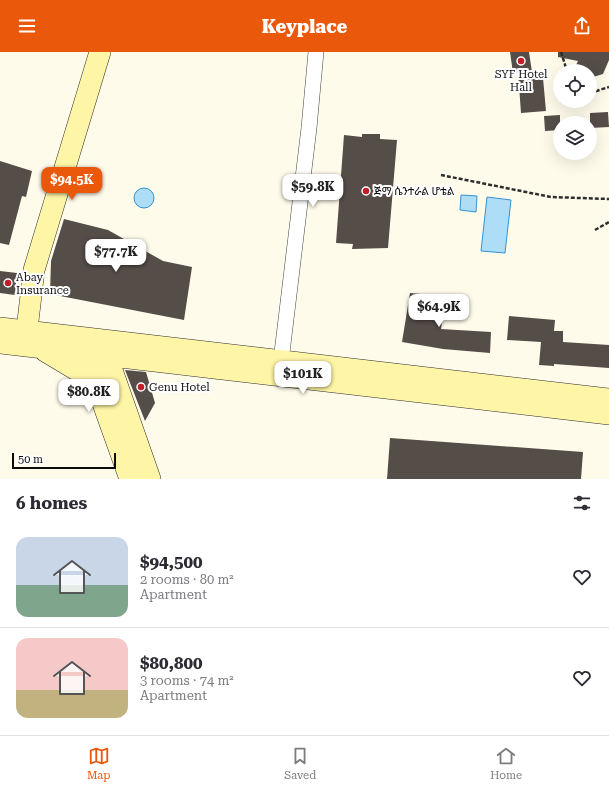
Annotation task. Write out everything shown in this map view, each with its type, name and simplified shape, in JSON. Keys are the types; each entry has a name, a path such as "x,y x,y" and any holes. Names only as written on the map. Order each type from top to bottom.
{"main road":[{"path":"30,342 34,270 100,52"},
{"path":"0,328 30,342 94,381"},
{"path":"0,343 30,342 281,361 609,399"},
{"path":"85,346 94,381 130,479"},
{"path":"106,348 609,414"},
{"path":"106,348 150,479"}],"street":[{"path":"281,361 309,128 316,52"}],"path":[{"path":"561,52 565,64"},
{"path":"597,91 609,87"},
{"path":"441,175 550,197 609,199"},
{"path":"595,230 609,222"}],"water":[{"path":"144,188 151,191 154,198 151,205 144,208 137,205 134,198 137,191"},
{"path":"461,195 477,196 476,212 460,210"},
{"path":"487,197 511,200 505,253 481,251"}],"building":[{"path":"510,52 529,52 533,79 543,78 546,111 521,113 518,72 513,73"},
{"path":"558,52 609,52 609,60 603,74 597,76 597,64 576,64 578,61 558,57"},
{"path":"608,112 609,127 597,128 597,116 590,116 590,113"},
{"path":"560,115 553,116 553,130 545,131 544,116"},
{"name":"ጅማ ሴንተራል ሆቴል","path":"362,134 380,134 380,139 397,140 388,248 352,249 353,244 336,243 344,135 362,137"},
{"path":"0,161 32,171 26,197 22,196 9,245 0,243"},
{"path":"64,219 108,230 163,261 192,267 184,320 50,294 51,261"},
{"name":"Abay Insurance","path":"0,271 17,273 15,295 0,293"},
{"path":"410,293 442,296 438,322 442,322 441,329 491,332 490,353 443,349 402,342"},
{"path":"509,316 555,320 554,331 563,331 563,342 609,345 609,368 554,364 554,366 539,365 541,342 507,340"},
{"path":"125,370 146,372 155,403 145,421"},
{"path":"390,438 583,452 581,479 387,479"}],"place":[{"name":"SYF Hotel Hall","path":"521,61"},
{"name":"ጅማ ሴንተራል ሆቴል","path":"366,191"},
{"name":"Abay Insurance","path":"8,283"},
{"name":"Genu Hotel","path":"141,387"}]}
